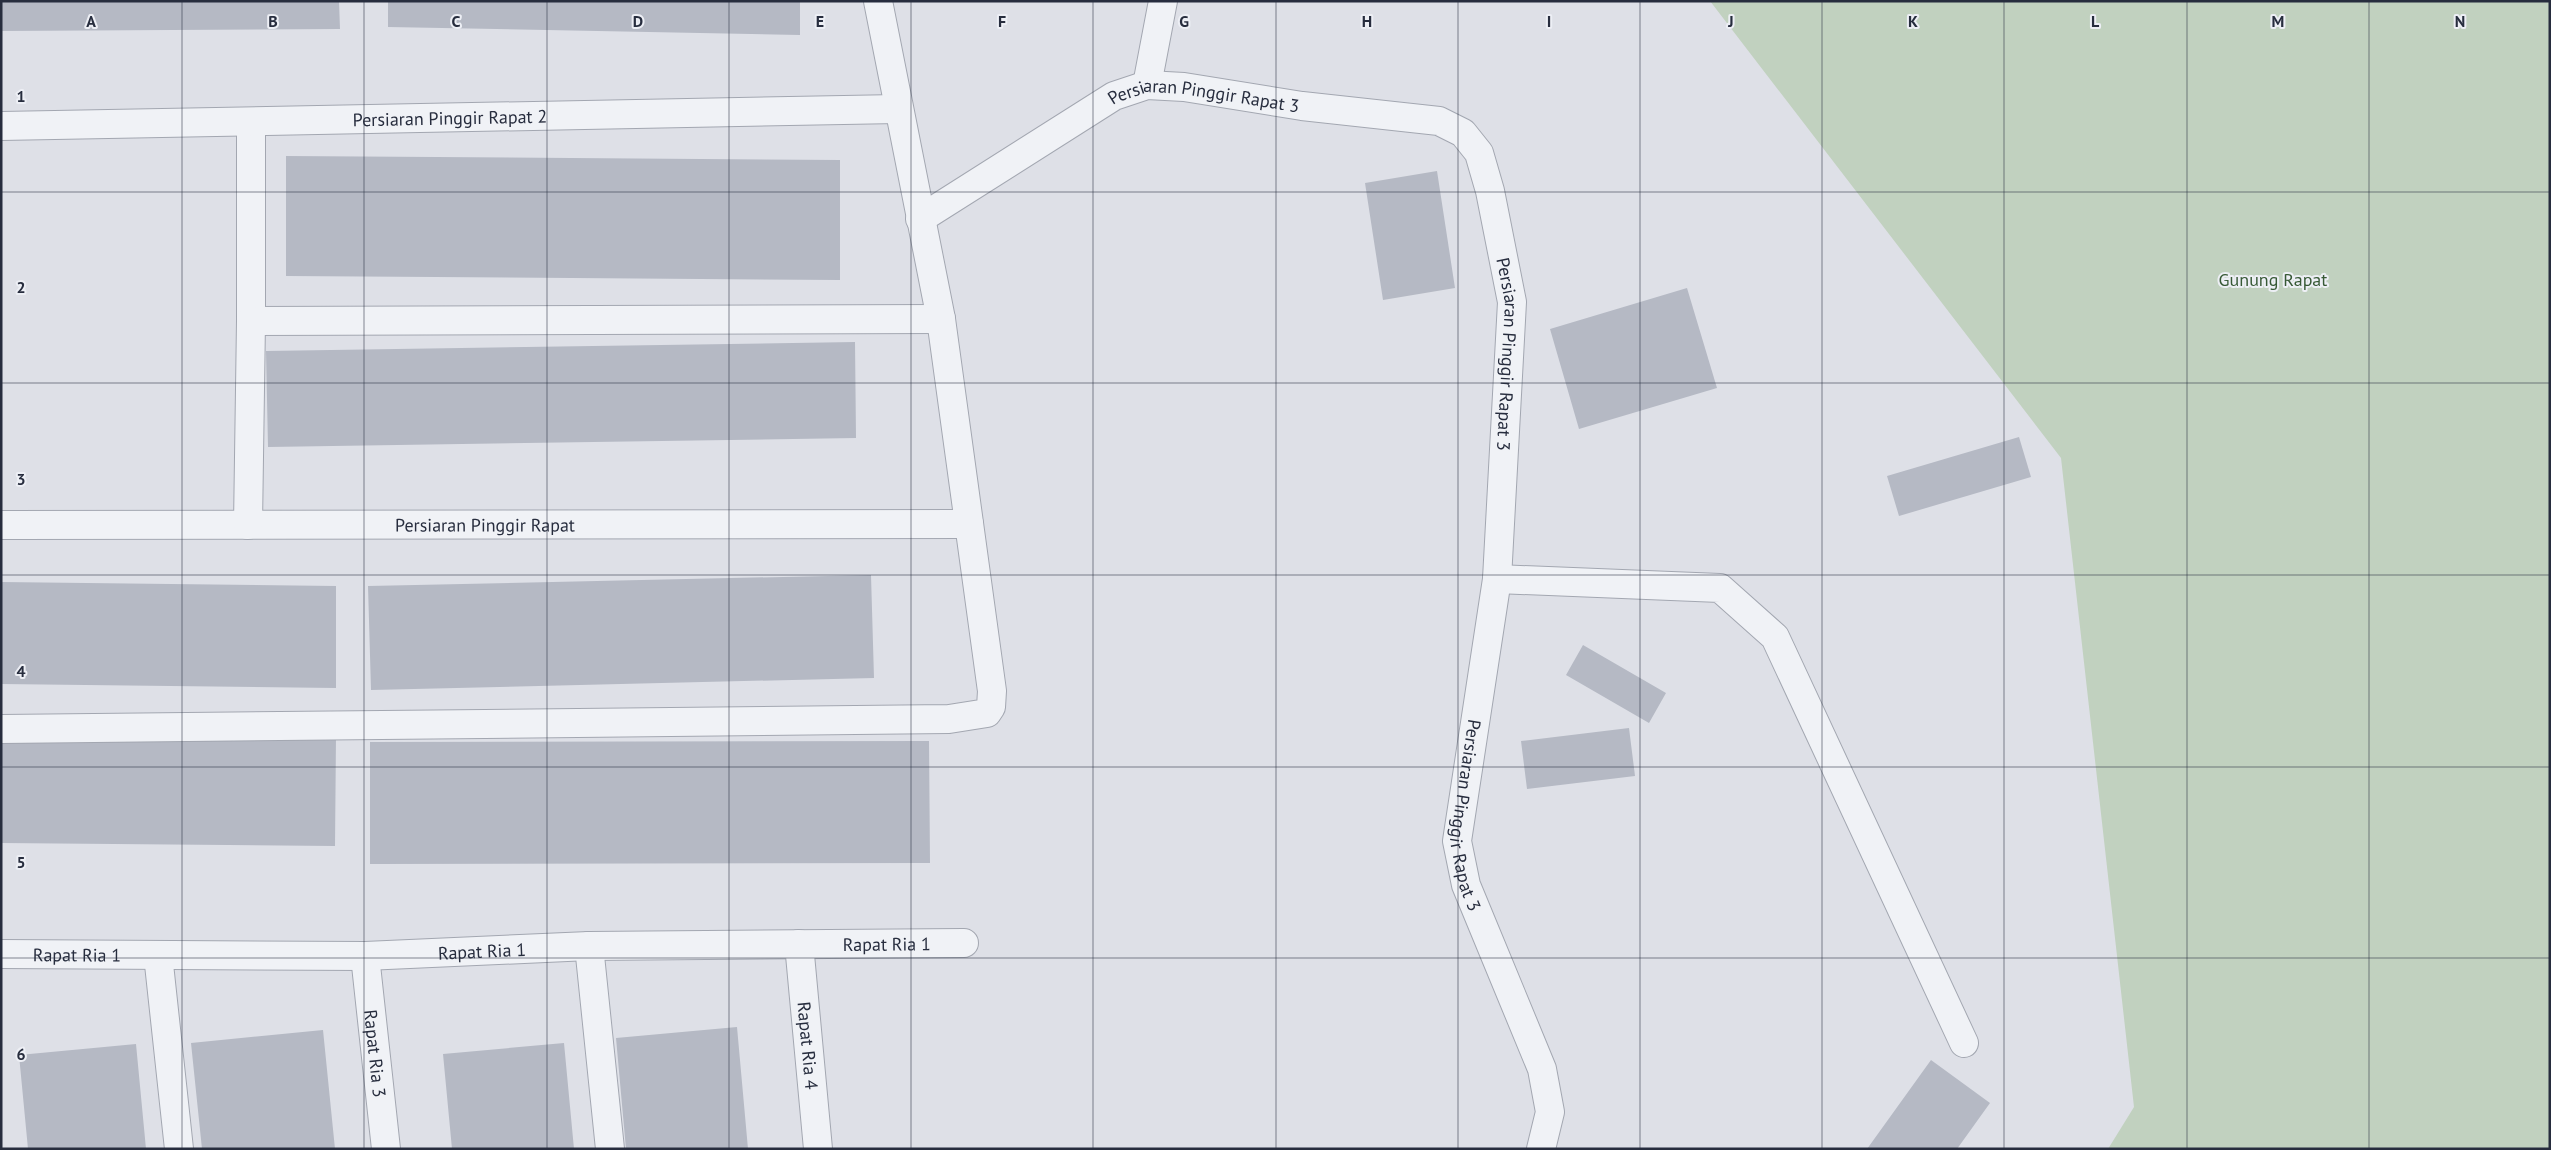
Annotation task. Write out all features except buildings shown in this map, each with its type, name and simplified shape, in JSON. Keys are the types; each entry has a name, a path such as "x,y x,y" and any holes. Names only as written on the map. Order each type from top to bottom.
{"street":[{"path":"1,729 948,719 987,714 991,707 992,691 941,319 878,1"},
{"path":"1147,85 1163,1"},
{"name":"Persiaran Pinggir Rapat 3","path":"920,219 1114,96 1147,85 1184,86 1302,106 1439,121 1463,134 1479,153 1490,191 1512,302 1497,579 1457,841 1466,885 1542,1069 1550,1112 1541,1149"},
{"name":"Persiaran Pinggir Rapat 2","path":"1,126 898,109"},
{"path":"248,525 251,122"},
{"path":"251,321 941,319"},
{"name":"Persiaran Pinggir Rapat","path":"1,525 969,524"},
{"path":"1497,579 1720,588 1775,637 1964,1043"},
{"name":"Rapat Ria 1","path":"1,954 364,956 590,946 964,943"},
{"name":"Rapat Ria 4","path":"799,944 818,1149"},
{"path":"590,946 610,1149"},
{"path":"158,955 179,1149"},
{"name":"Rapat Ria 3","path":"364,956 386,1149"}],"green space":[{"name":"Gunung Rapat","path":"1710,1 2550,1 2550,1149 2108,1149 2134,1107 2061,458"}]}
